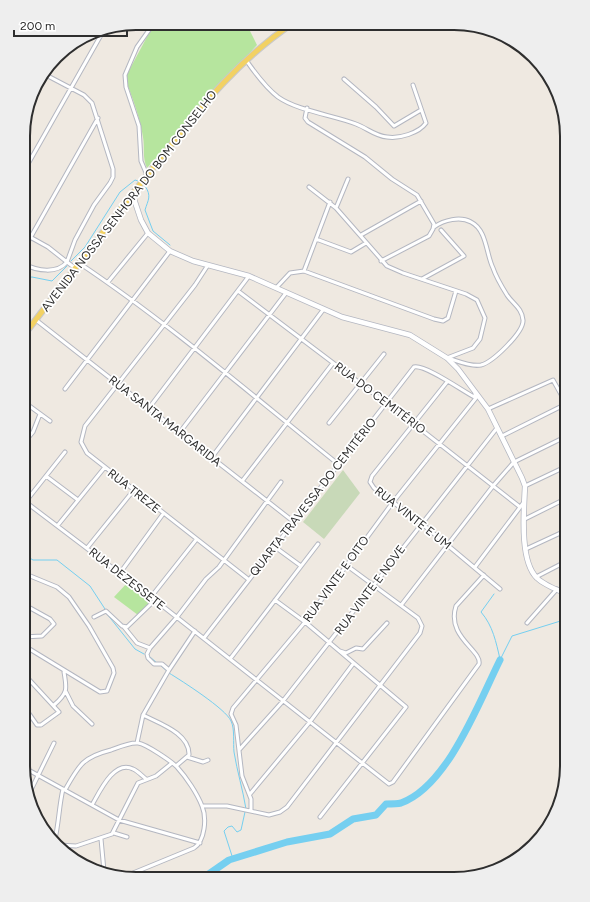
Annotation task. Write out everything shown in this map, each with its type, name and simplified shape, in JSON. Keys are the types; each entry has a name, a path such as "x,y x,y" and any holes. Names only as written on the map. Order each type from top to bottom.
{"main road":[{"name":"AVENIDA NOSSA SENHORA DO BOM CONSELHO","path":"30,327 132,193 218,86 246,60 285,30"},
{"path":"132,193 141,220 148,233 170,251 208,265 249,276 323,310 352,320 410,335 447,358 458,369 488,409 525,486 526,549 531,568 536,577 560,590"}],"street":[{"path":"147,175 141,161 139,126 126,87 124,75 137,47 149,30"},
{"path":"30,161 100,37"},
{"path":"246,60 259,78 279,97 358,125 379,136 389,138 406,135 424,126 426,122 413,85"},
{"path":"30,267 35,269 48,270 60,267 67,262 75,240 94,205 113,177 113,169 92,103 84,95 48,76"},
{"path":"344,79 376,106 394,126 421,110"},
{"path":"307,108 305,118 310,124 365,157 386,174 417,195 433,221 434,226"},
{"path":"75,268 48,247 30,238 98,118"},
{"path":"336,208 348,179"},
{"path":"309,187 336,208 361,235 381,260 396,270 477,300 485,318 482,334 476,345 447,358"},
{"path":"361,235 420,201"},
{"path":"304,270 330,202"},
{"path":"381,260 429,236 434,226 448,220 464,219 473,222 481,232 492,268 508,296 520,309 523,320 522,327 500,354 491,361 480,365 467,364 447,358"},
{"path":"422,279 464,256 441,230"},
{"path":"108,282 148,233"},
{"path":"316,239 351,252 366,243"},
{"path":"65,389 170,251"},
{"path":"79,263 108,282 226,372 338,464"},
{"name":"RUA TREZE","path":"208,265 119,384 88,421 81,442 84,450 133,491 248,579"},
{"path":"276,288 290,273 304,270 443,321 448,318 456,291"},
{"path":"149,408 249,276"},
{"name":"RUA DO CEMITÉRIO","path":"238,291 386,402 520,507"},
{"path":"180,432 286,293"},
{"path":"212,457 323,310"},
{"name":"RUA SANTA MARGARIDA","path":"36,320 243,480 294,522"},
{"path":"329,423 359,383 384,354"},
{"path":"243,480 333,362"},
{"name":"QUARTA TRAVESSA DO CEMITÉRIO","path":"204,638 248,579 275,547 414,367 417,366 427,369 447,382"},
{"path":"488,409 552,380 560,392"},
{"path":"447,382 476,398"},
{"name":"RUA VINTE E UM","path":"447,382 370,480 374,488 421,523 500,589"},
{"path":"475,392 476,398"},
{"name":"RUA VINTE E OITO","path":"240,750 236,725 231,712 235,705 304,622 393,502 476,398"},
{"path":"30,406 50,421"},
{"path":"502,436 560,408"},
{"path":"30,436 40,414"},
{"name":"RUA VINTE E NOVE","path":"240,750 283,701 330,643 421,523 497,428"},
{"path":"402,604 493,486 514,462 560,439"},
{"path":"30,495 65,452"},
{"path":"58,525 105,467"},
{"path":"525,486 560,469"},
{"path":"46,476 78,500"},
{"path":"169,670 162,664 154,664 148,658 147,654 150,648 177,617 206,579 224,560 281,482"},
{"path":"87,548 133,491"},
{"path":"475,567 525,501"},
{"path":"525,519 560,502"},
{"name":"RUA DEZESSETE","path":"30,505 204,638 388,784 393,782 402,772 479,664 478,656 460,635 455,612 456,606 484,575"},
{"path":"120,573 163,514"},
{"path":"526,549 560,533"},
{"path":"151,597 196,540"},
{"path":"230,659 318,544"},
{"path":"275,547 301,566"},
{"path":"202,806 219,805 269,815 274,815 287,807 381,686 422,628 418,618 402,604 346,565"},
{"path":"536,577 560,565"},
{"path":"30,576 57,587 69,597 108,657 114,673 107,691 102,693 64,672 30,650"},
{"path":"527,623 557,589"},
{"path":"124,627 130,625 155,600"},
{"path":"275,600 404,704 405,708 363,764 320,817"},
{"path":"30,608 50,619 54,624 42,636 30,637"},
{"path":"94,617 105,611 124,627 137,643 150,648"},
{"path":"337,649 346,653 356,648 363,649 387,623"},
{"path":"137,743 143,715 169,670 195,631"},
{"path":"250,794 309,722 353,664"},
{"path":"64,672 66,692 73,706 92,724"},
{"path":"30,679 59,712 41,725 36,725 31,717"},
{"path":"54,705 66,692"},
{"path":"143,715 178,734 185,742 189,750 189,754 176,766"},
{"path":"32,787 54,743"},
{"path":"56,835 58,826 59,804 64,789 77,768 90,756 137,743 151,749 176,766 202,806 204,829 200,843 194,848 136,872"},
{"path":"240,750 242,776 250,794 249,811"},
{"path":"186,757 203,762 208,760"},
{"path":"68,847 109,836 114,833 138,783 156,776 172,763"},
{"path":"92,805 106,779 117,771 126,768 133,769 146,779"},
{"path":"30,771 119,820 200,843"},
{"path":"114,833 127,837"},
{"path":"101,838 104,866"}],"green space":[{"path":"151,30 250,30 257,45 147,168 142,130 136,107 125,78"},
{"path":"343,470 360,493 324,539 303,522"},
{"path":"127,583 153,600 138,615 114,597"}],"waterway":[{"path":"71,261 85,247 120,192 135,180 138,181"},
{"path":"145,186 149,195 145,210 153,231 170,245"},
{"path":"30,277 52,281 67,266"},
{"path":"30,558 33,560 57,560 90,586 105,609"},
{"path":"494,594 481,612 491,629 500,659"},
{"path":"107,614 135,649 144,654"},
{"path":"500,660 512,636 560,621"},
{"path":"150,657 157,663"},
{"path":"212,872 229,860 287,842 330,834 353,819 376,815 386,804 401,803 418,794 433,779 460,741 500,660"},
{"path":"160,665 167,671"},
{"path":"169,673 213,703 231,721 234,752 246,809"},
{"path":"233,859 224,831 228,827 232,826 237,832 241,830 245,812"}]}
